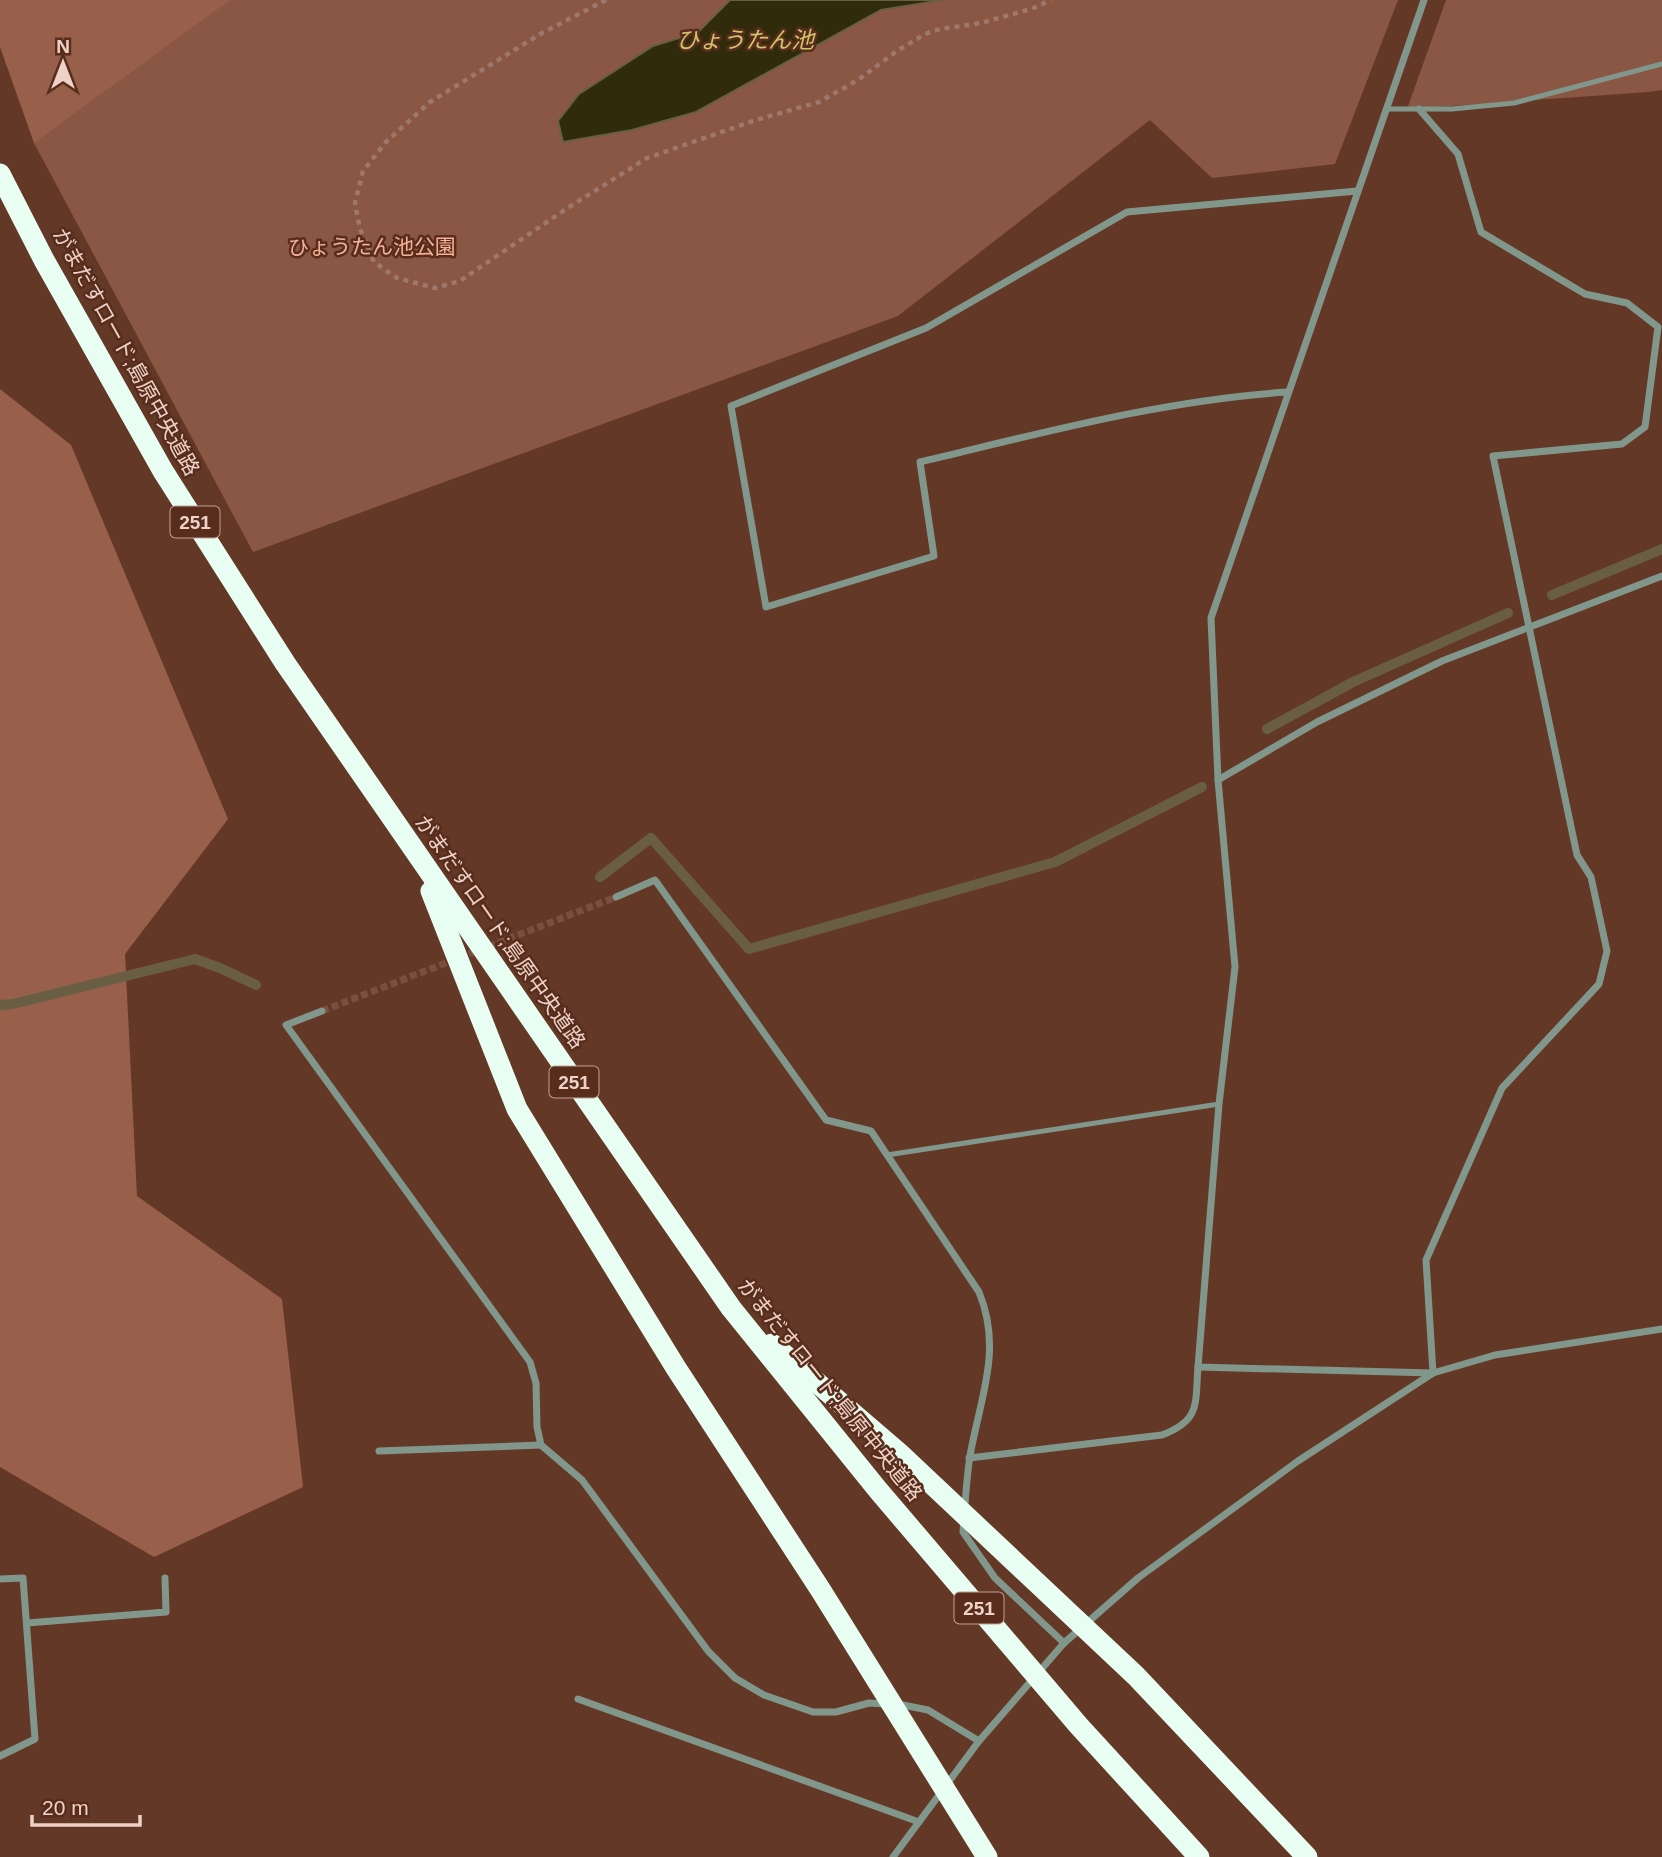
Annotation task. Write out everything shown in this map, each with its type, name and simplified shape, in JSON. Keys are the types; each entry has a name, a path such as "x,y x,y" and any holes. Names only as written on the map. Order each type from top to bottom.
{"highway":[{"name":"がまだすロード;島原中央道路","path":"0,174 44,260 163,471 285,663 731,1308 878,1490 1079,1726 1199,1857"},
{"path":"417,855 517,1108 676,1368 820,1589 987,1857"},
{"path":"731,1308 899,1453 1136,1676 1307,1857"}],"street":[{"path":"969,1458 1161,1435 1177,1429 1191,1419 1195,1405 1219,1104 1235,967 1218,780 1211,618 1424,0"},
{"path":"1419,109 1458,154 1480,232 1585,293 1627,303 1658,327 1645,427 1622,444 1493,456 1577,855 1591,877 1607,951 1599,984 1502,1088 1426,1260 1433,1373"},
{"path":"1288,392 1234,396 1110,416 920,461 934,556 765,607 731,406 926,328 1127,212 1357,191"},
{"path":"1218,780 1317,722 1442,661 1662,576"},
{"path":"616,897 656,880 826,1120 871,1131 978,1292 988,1313 991,1340 989,1367 969,1458 963,1532 995,1578 1064,1643"},
{"path":"322,1011 286,1025 530,1362 536,1383 537,1427 541,1445 582,1480 708,1651 735,1678 764,1695 813,1712 835,1712 869,1703 900,1704 928,1710 978,1741"},
{"path":"893,1857 978,1741 1064,1643 1138,1578 1287,1469 1433,1373 1495,1354 1662,1329"},
{"path":"1198,1367 1433,1373"},
{"path":"379,1451 541,1445"},
{"path":"0,1579 23,1578 35,1739 0,1756"},
{"path":"27,1623 166,1612 165,1578"},
{"path":"578,1699 919,1822"}],"lane":[{"path":"1386,109 1452,109 1514,103 1662,64"},
{"path":"887,1155 1219,1104"}],"path":[{"path":"606,0 542,33 430,102 386,142 363,171 355,204 360,229 374,262 397,278 435,288 460,281 647,158 756,120 819,102 858,80 925,34 981,23 1031,9 1051,0"}],"green space":[{"name":"ひょうたん池公園","path":"71,0 1398,0 1335,164 1212,178 1150,120 898,316 253,552 34,143"},
{"path":"1446,0 1662,0 1662,90 1407,109"}],"shaded area":[{"path":"0,0 230,0 34,143 0,47"},
{"path":"0,389 71,445 228,819 125,954 137,1196 282,1299 303,1487 154,1557 0,1467"}],"water":[{"name":"ひょうたん池","path":"730,0 943,0 881,10 696,112 632,130 563,142 558,121 579,94 653,46 698,32"}],"waterway":[{"path":"1552,595 1662,549"},
{"path":"1267,729 1353,682 1508,613"},
{"path":"600,877 651,838 749,949 1055,862 1202,787"},
{"path":"0,1005 195,959 256,985"}],"tunnel":[{"path":"322,1011 616,897"}]}
